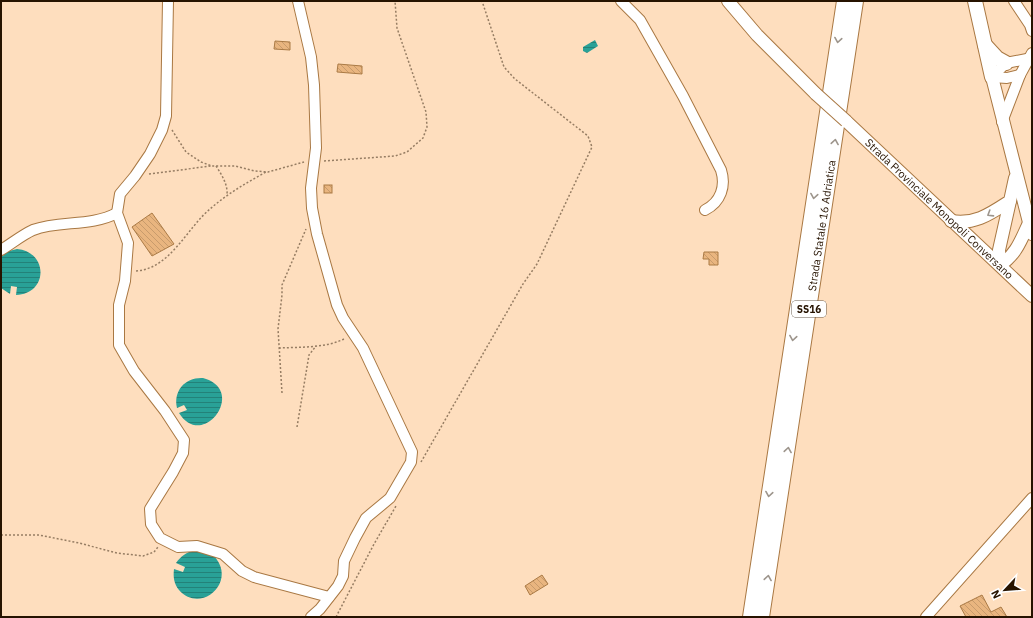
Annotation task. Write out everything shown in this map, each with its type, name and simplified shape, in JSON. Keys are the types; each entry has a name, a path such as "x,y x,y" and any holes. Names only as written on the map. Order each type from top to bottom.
{"highway":[{"name":"Strada Statale 16 Adriatica","path":"750,617 844,1"},
{"name":"Strada Statale 16 Adriatica","path":"762,617 856,1"},
{"path":"846,70 862,26 866,1"},
{"path":"975,1 992,78"},
{"path":"985,45 997,58 1006,63"}],"main road":[{"name":"Strada Provinciale Monopoli Conversano","path":"728,1 757,35 816,94 1032,296"},
{"path":"992,78 1002,122 1016,173 1030,229 1010,259 1000,265 999,250 1010,201 1014,191 1016,173"},
{"path":"951,221 972,222 986,217 1010,201"}],"street":[{"path":"168,1 166,116 162,130 153,148 134,178 120,194 117,212 128,243 126,271 119,305 119,345 128,361 165,411 184,440 182,452 173,472 150,509 151,524 163,540 178,547 197,546 223,554 242,571 254,577 329,597"},
{"path":"298,1 311,57 314,85 316,148 311,188 312,208 317,234 337,305 352,333 363,348 412,452 411,462 390,498 366,518 344,561 343,576 329,597 311,617"},
{"path":"622,1 640,20 683,96 721,170 724,182 721,194 711,207 705,210"},
{"path":"1014,1 1030,25 1032,32"},
{"path":"992,78 1006,63 1030,56"},
{"path":"1002,122 1020,75 1030,56"},
{"path":"992,78 1007,78 1020,75"},
{"path":"1,250 32,230 53,226 100,221 117,212"},
{"path":"926,617 1032,498"}],"path":[{"path":"126,271 140,270 160,262 179,244 194,224 227,195 268,172 298,162 395,156 407,152 423,138 426,127 426,112 397,28 395,1"},
{"path":"418,468 523,284 537,264 592,147 588,136 514,78 504,67 482,1"},
{"path":"166,116 186,152 201,162 212,166"},
{"path":"134,178 156,173 212,166 235,166 254,172 268,172"},
{"path":"216,166 222,175 227,190 227,195"},
{"path":"282,393 278,329 282,285 307,228"},
{"path":"279,348 316,346 343,340 352,333"},
{"path":"297,427 309,355 316,346"},
{"path":"336,617 374,544 400,500"},
{"path":"1,535 39,535 80,543 117,553 143,556 154,552 163,540"}],"water":[{"path":"595,40 598,46 587,53 583,51 583,47"},
{"path":"17,249 27,252 35,257 39,265 40,273 39,281 34,288 27,293 16,295 17,287 11,286 10,294 1,288 1,257 9,251"},
{"path":"197,378 203,378 216,385 222,394 222,404 217,414 209,422 199,425 189,423 179,413 187,410 184,405 177,408 176,402 179,390 186,382"},
{"path":"194,550 213,555 220,565 222,575 214,592 206,597 197,599 188,597 179,590 174,578 174,569 183,572 185,567 176,563 184,555"}],"building":[{"path":"275,41 290,42 290,50 274,49"},
{"path":"338,64 362,66 362,74 337,72"},
{"path":"324,185 332,185 332,193 324,193"},
{"path":"152,213 174,244 152,256 132,227"},
{"path":"704,252 718,252 718,265 709,265 709,259 703,259"},
{"path":"542,575 548,584 530,595 525,586"},
{"path":"982,595 991,612 1001,607 1007,617 966,617 960,606"}]}
